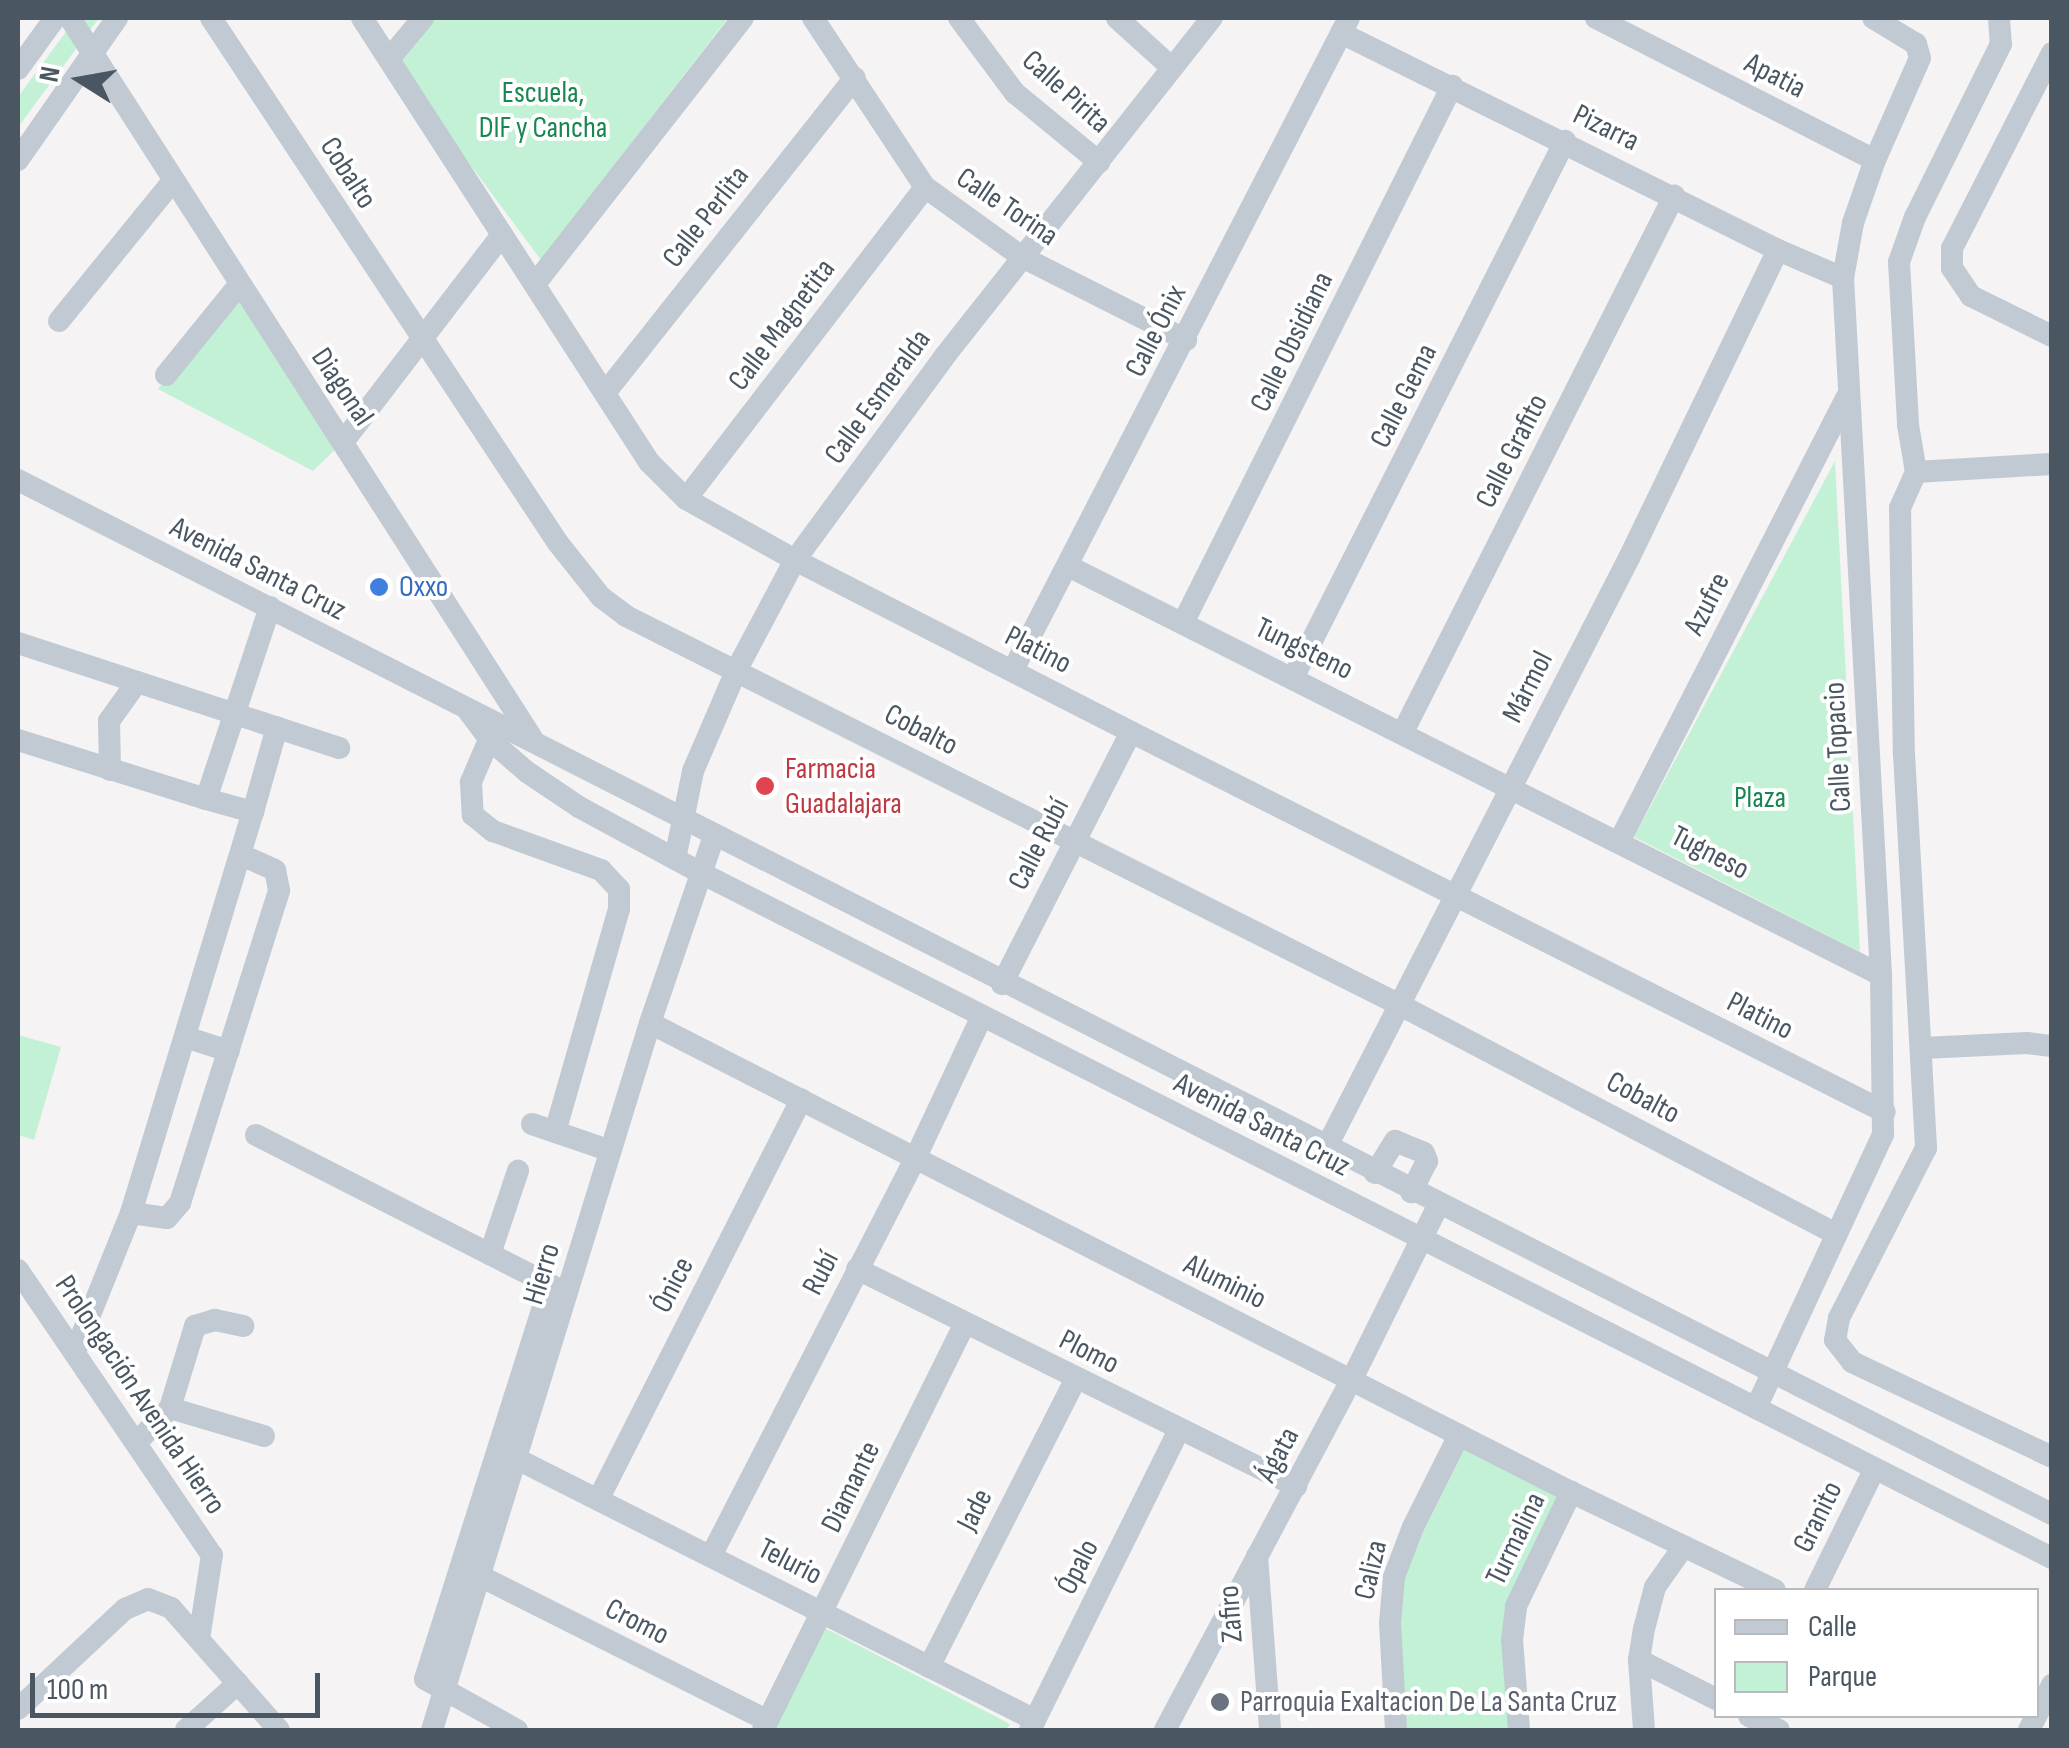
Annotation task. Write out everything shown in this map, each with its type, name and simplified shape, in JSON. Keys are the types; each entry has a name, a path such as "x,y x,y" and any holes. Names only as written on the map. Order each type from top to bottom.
{"street":[{"path":"18,69 55,18"},
{"name":"Diagonal","path":"70,18 238,286 508,698 559,794"},
{"path":"18,160 117,18"},
{"name":"Cobalto","path":"211,18 558,542 602,597 626,616 1400,1005 1838,1234"},
{"name":"Platino","path":"362,18 649,462 686,499 795,560 1131,732 1884,1112"},
{"path":"388,59 422,18"},
{"path":"535,284 743,18"},
{"name":"Calle Torina","path":"813,18 925,187 1022,258 1186,340"},
{"name":"Calle Pirita","path":"958,18 1015,93 1099,162"},
{"path":"1118,18 1171,67"},
{"name":"Calle Esmeralda","path":"675,859 693,771 737,669 795,560 1022,258 1212,18"},
{"name":"Apatia","path":"1596,18 1875,160"},
{"name":"Calle Topacio","path":"1756,1408 1883,1134 1881,975 1843,278 1853,223 1875,160 1918,69 1916,44 1873,18"},
{"path":"1999,18 2002,44 1916,217 1899,262 1908,425 1916,472 1900,508 1899,561 1904,754 1926,1148 1839,1318 1834,1340 1852,1362 2052,1457"},
{"name":"Pizarra","path":"1346,25 1452,86 1778,250 1843,278"},
{"name":"Calle Ónix","path":"1013,670 1070,567 1346,25"},
{"path":"2052,54 1952,248 1952,268 1970,296 2052,336"},
{"name":"Calle Perlita","path":"605,393 855,78"},
{"name":"Calle Obsidiana","path":"1184,623 1452,86"},
{"name":"Calle Gema","path":"1294,676 1565,142"},
{"path":"59,320 172,182"},
{"name":"Calle Magnetita","path":"686,499 925,187"},
{"name":"Calle Grafito","path":"1403,732 1674,196"},
{"path":"343,442 502,235"},
{"name":"Mármol","path":"1326,1148 1629,558 1778,250"},
{"path":"166,375 238,286"},
{"name":"Azufre","path":"1620,840 1848,396"},
{"path":"1916,472 2052,464"},
{"name":"Avenida Santa Cruz","path":"18,480 469,712 559,794 675,859 2052,1558"},
{"name":"Tungsteno","path":"1070,567 1294,676 1510,789"},
{"path":"206,799 270,607"},
{"path":"18,643 339,748"},
{"path":"110,770 109,722 137,682"},
{"path":"508,698 471,782 473,815 493,831 601,870 619,889 619,908 555,1132"},
{"path":"76,1352 130,1213 242,855 277,727"},
{"name":"Avenida Santa Cruz","path":"493,730 535,743 1438,1206 2052,1514"},
{"name":"Calle Rubí","path":"1002,984 1131,732"},
{"path":"18,740 254,812"},
{"name":"Tugneso","path":"1510,789 1620,840 1881,975"},
{"name":"Hierro","path":"432,1730 434,1684 480,1576 517,1458 558,1290 611,1151 714,836"},
{"path":"130,1213 167,1218 180,1204 229,1051 280,882 275,870 242,855"},
{"name":"Rubí","path":"711,1556 915,1160 982,1016"},
{"name":"Aluminio","path":"650,1023 1572,1492 1772,1588"},
{"path":"185,1037 229,1051"},
{"path":"1923,1048 2027,1043 2052,1046"},
{"name":"Ónice","path":"599,1498 801,1100"},
{"path":"532,1124 611,1151"},
{"path":"256,1136 558,1290 434,1684 517,1730"},
{"path":"1375,1173 1395,1141 1424,1153 1427,1161 1412,1192"},
{"path":"490,1254 518,1171"},
{"name":"Ágata","path":"1165,1730 1352,1379 1438,1206"},
{"name":"Plomo","path":"857,1269 1296,1486"},
{"name":"Prolongación Avenida Hierro","path":"18,1270 212,1555 199,1639"},
{"path":"136,1443 170,1408 194,1326 216,1320 242,1326"},
{"name":"Diamante","path":"765,1726 965,1323"},
{"name":"Jade","path":"929,1667 1075,1380"},
{"path":"170,1408 264,1436"},
{"name":"Ópalo","path":"1032,1725 1180,1430"},
{"name":"Caliza","path":"1396,1730 1390,1624 1394,1577 1413,1527 1459,1435"},
{"name":"Telurio","path":"517,1458 929,1667 1032,1725"},
{"name":"Granito","path":"1816,1588 1874,1470"},
{"name":"Turmalina","path":"1519,1730 1512,1640 1516,1606 1572,1492"},
{"path":"1644,1730 1639,1660 1655,1587 1684,1546"},
{"name":"Zafiro","path":"1257,1552 1270,1730"},
{"name":"Cromo","path":"480,1576 765,1726"},
{"path":"18,1709 125,1610 148,1599 171,1608 279,1730"},
{"path":"1639,1660 1714,1698"},
{"path":"186,1730 238,1683"},
{"path":"2039,1711 2052,1685"},
{"path":"1753,1718 1778,1730"}],"green space":[{"path":"76,18 99,18 18,127 18,97"},
{"name":"Escuela, DIF y Cancha","path":"432,18 728,18 541,260 394,62"},
{"path":"238,286 343,442 313,471 158,389"},
{"name":"Plaza","path":"1835,461 1860,952 1634,837"},
{"path":"18,1035 61,1047 34,1140 18,1135"},
{"path":"1459,1435 1571,1492 1516,1606 1519,1730 1396,1730 1394,1577"},
{"path":"823,1627 1010,1724 1006,1730 771,1730"}],"place":[{"name":"Oxxo","path":"379,587"},
{"name":"Farmacia Guadalajara","path":"765,786"},
{"name":"Parroquia Exaltacion De La Santa Cruz","path":"1220,1702"}]}
